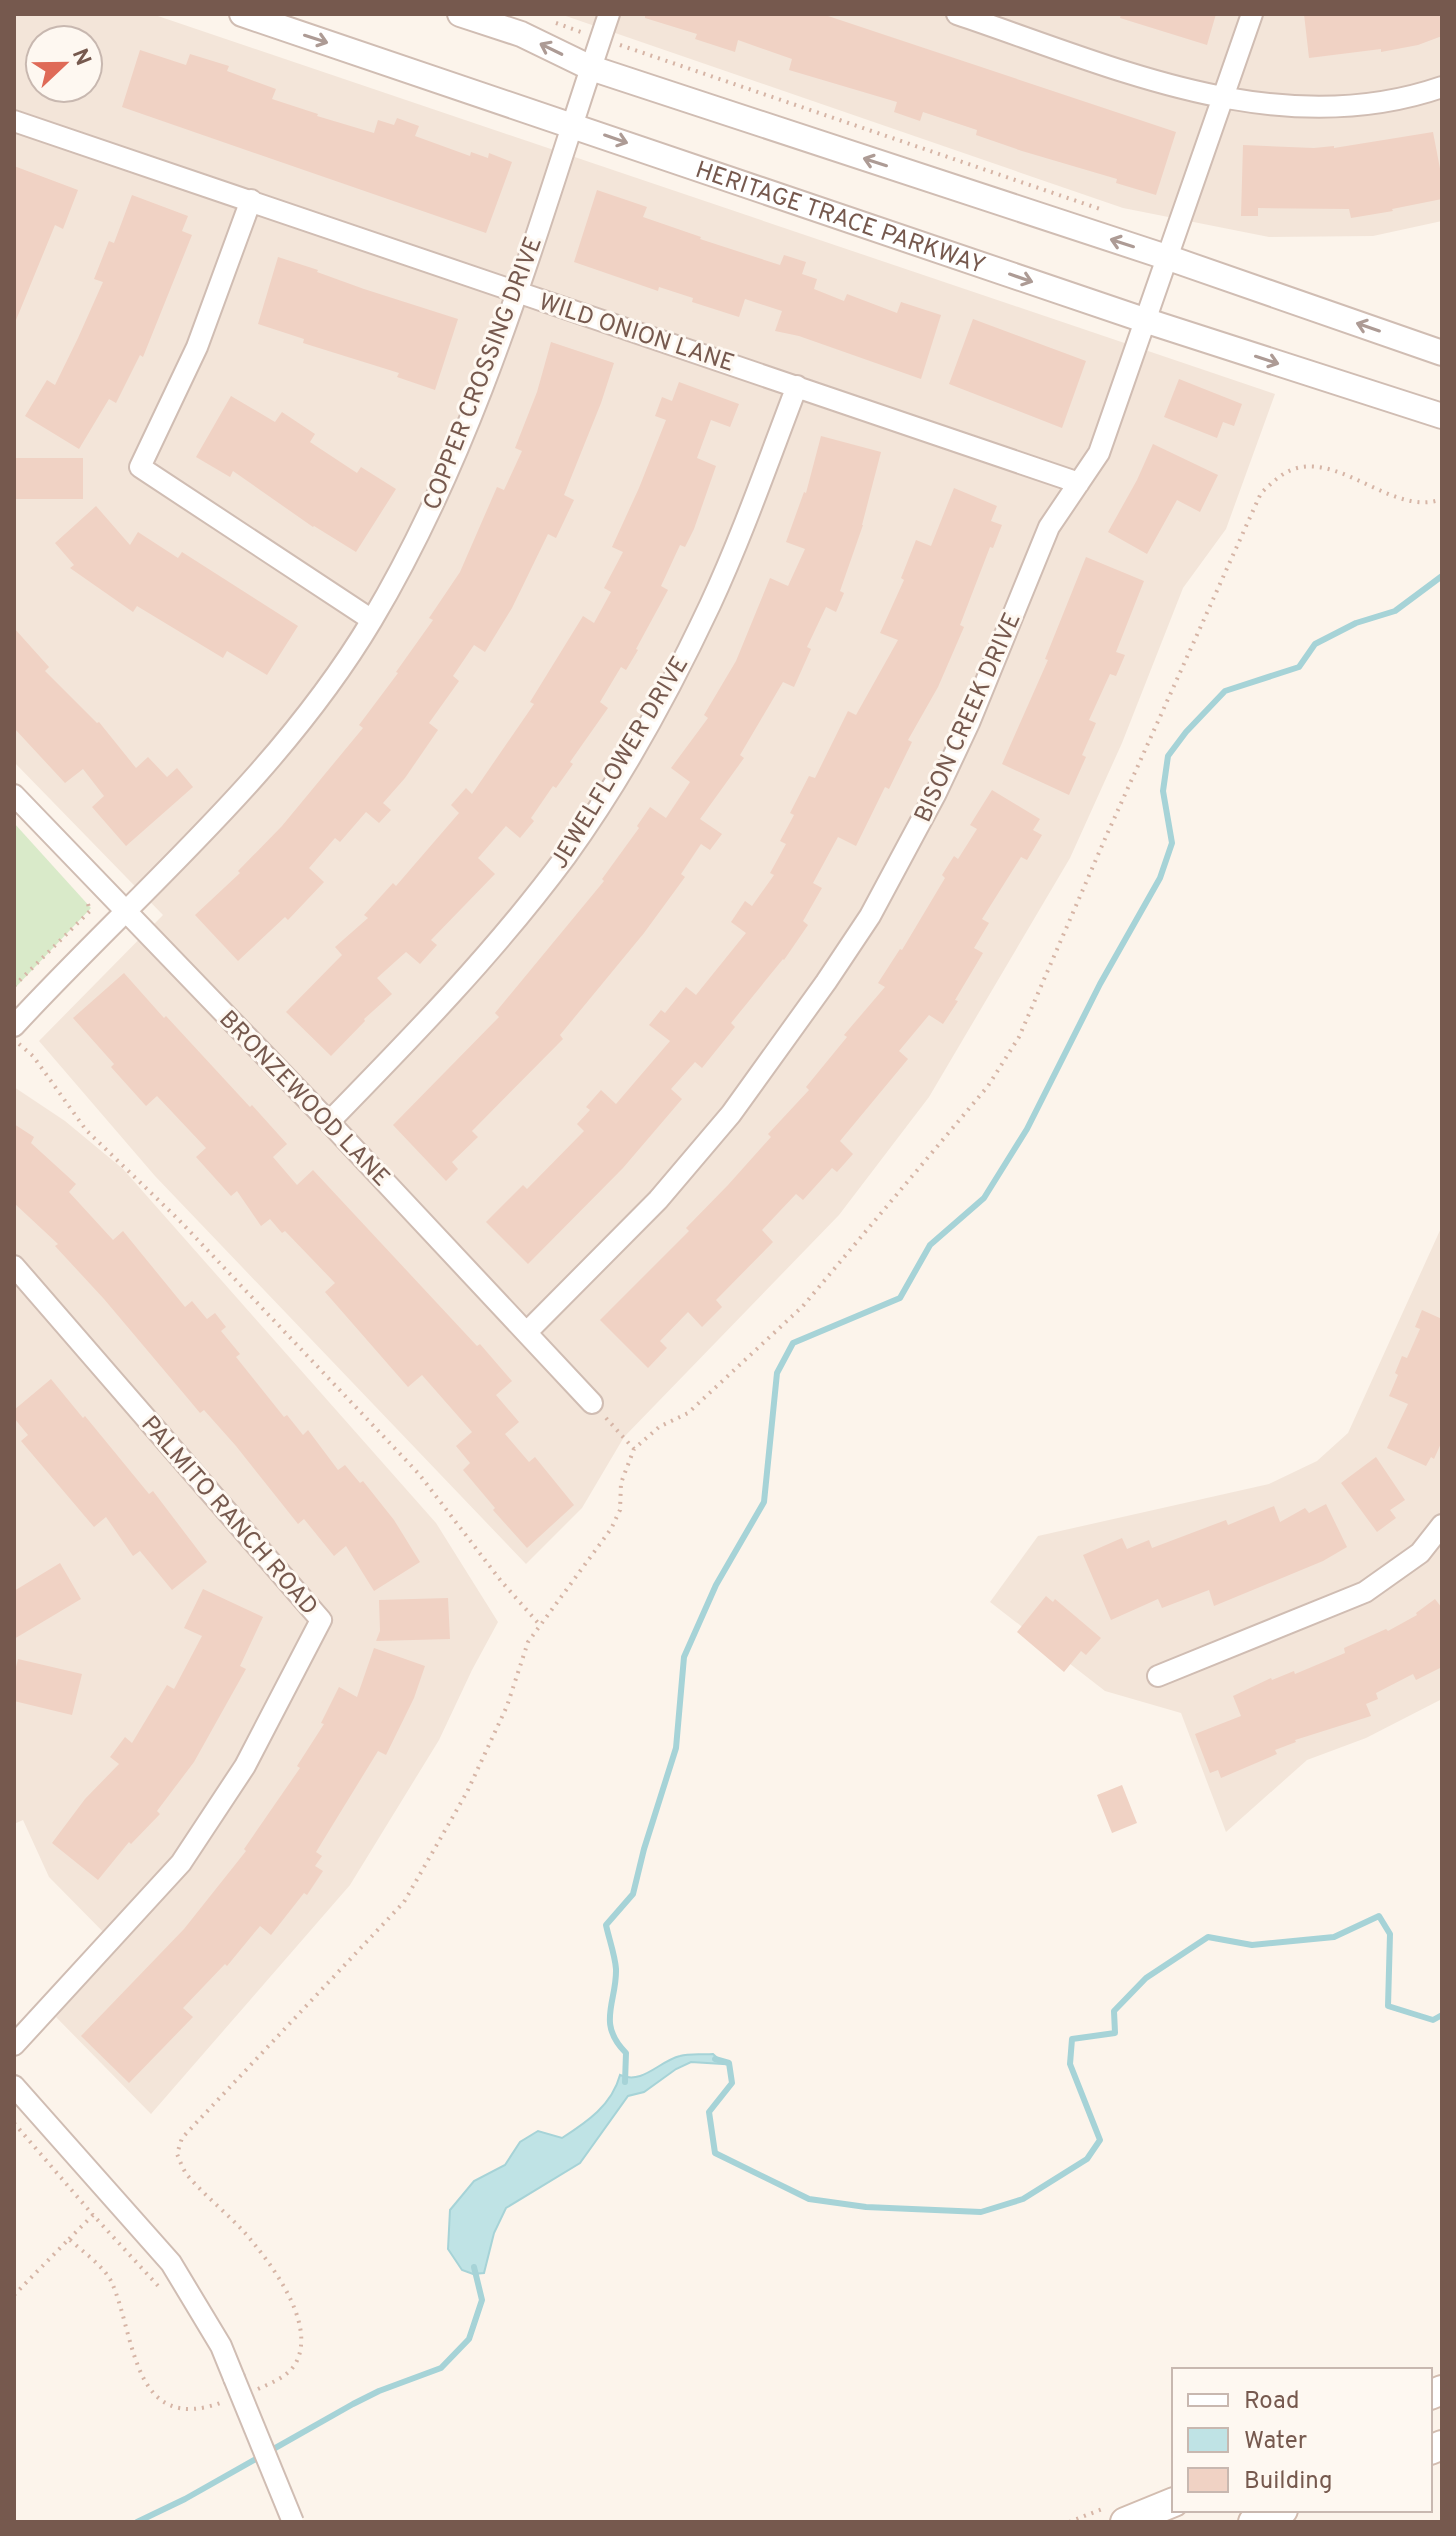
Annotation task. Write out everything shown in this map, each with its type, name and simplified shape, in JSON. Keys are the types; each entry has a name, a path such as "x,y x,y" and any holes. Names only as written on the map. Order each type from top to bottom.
{"main road":[{"path":"1125,2522 1172,2503"},
{"path":"1253,2522 1278,2512"}],"street":[{"name":"HERITAGE TRACE PARKWAY","path":"242,14 1144,320 1442,416"},
{"path":"460,14 521,34 591,68 1166,257 1442,353"},
{"name":"COPPER CROSSING DRIVE","path":"14,1026 271,758 372,620 452,464 517,292 609,14"},
{"path":"957,14 1167,84 1224,99 1268,105 1326,107 1382,102 1442,87"},
{"name":"BISON CREEK DRIVE","path":"527,1332 658,1200 731,1114 870,916 969,723 1049,527 1099,453 1252,14"},
{"name":"WILD ONION LANE","path":"14,121 1079,483"},
{"path":"251,200 197,347 140,467 372,620"},
{"name":"JEWELFLOWER DRIVE","path":"329,1122 487,956 567,854 597,808 651,717 710,604 797,386"},
{"name":"BRONZEWOOD LANE","path":"14,795 329,1122 592,1403"},
{"name":"PALMITO RANCH ROAD","path":"14,1266 321,1620 245,1766 181,1863 14,2045"},
{"path":"1158,1676 1365,1592 1420,1553 1442,1525"},
{"path":"14,2086 171,2263 221,2346 293,2522"}],"path":[{"path":"554,23 1099,209"},
{"path":"69,2239 111,2281 140,2376 154,2394 169,2404 190,2410 209,2407 239,2389 280,2379 294,2365 299,2352 300,2328 287,2291 245,2234 185,2173 177,2154 182,2138 404,1902 467,1792 507,1706 528,1642 611,1529 620,1510 621,1483 634,1449 659,1427 688,1413 803,1306 988,1086 1019,1037 1261,493 1281,475 1299,467 1326,470 1414,502 1430,504 1442,499"},
{"path":"14,986 90,911 88,903"},
{"path":"14,1039 33,1056 86,1130 178,1219 419,1474 501,1581 540,1625"},
{"path":"592,1403 634,1449"},
{"path":"14,2123 164,2293"},
{"path":"14,2295 93,2215"}],"shaded area":[{"path":"14,14 152,14 1275,394 1226,529 1183,588 1122,743 1070,858 929,1097 839,1215 624,1437 582,1508 526,1564 155,1176 39,1041 163,915 14,762"},
{"path":"560,14 1442,14 1442,221 1373,236 1269,237 1123,208"},
{"path":"14,1087 65,1121 123,1169 436,1523 498,1622 439,1740 350,1885 151,2114 56,2017 118,1947 49,1877 23,1820 14,1824"},
{"path":"1442,1226 1442,1699 1366,1738 1307,1760 1226,1832 1181,1713 1105,1691 990,1602 1038,1536 1269,1484 1317,1461 1348,1433"}],"green space":[{"path":"14,823 91,908 14,989"}],"water":[{"path":"713,2054 724,2064 691,2062 644,2092 628,2096 580,2163 506,2208 494,2233 484,2273 473,2274 462,2270 448,2249 450,2210 474,2181 505,2165 520,2142 538,2131 562,2138 580,2126 605,2104 620,2075 636,2077 680,2056"}],"building":[{"path":"645,14 822,14 1176,132 1156,195 1116,183 1117,179 976,135 977,130 923,112 920,121 894,112 897,102 789,70 792,59 738,40 735,52 695,39 697,34 645,18"},
{"path":"1121,14 1216,14 1207,45 1120,18"},
{"path":"1304,14 1442,14 1442,36 1418,45 1381,52 1381,49 1309,58"},
{"path":"140,50 186,65 190,54 229,66 227,71 276,89 272,99 317,116 374,133 378,120 394,125 397,118 419,126 415,136 470,156 471,152 488,158 489,153 512,162 486,233 122,107"},
{"path":"1433,132 1442,179 1442,199 1351,218 1349,209 1258,208 1258,216 1241,216 1243,145 1334,148"},
{"path":"14,166 78,190 63,229 55,225 14,325"},
{"path":"597,190 647,207 643,217 700,239 780,265 784,255 806,262 802,274 817,279 814,289 844,301 847,294 897,313 901,302 941,315 921,379 799,336 775,331 782,311 745,299 739,317 692,302 693,298 659,287 658,291 574,262"},
{"path":"132,195 188,216 182,231 192,235 143,357 140,355 116,403 109,399 79,449 25,416 47,380 55,385 78,338 103,282 94,279 109,241 114,243"},
{"path":"278,257 458,319 435,390 397,377 399,373 303,343 304,339 258,324"},
{"path":"973,319 1086,361 1062,428 949,384"},
{"path":"551,342 614,363 564,495 574,500 556,538 548,534 512,608 485,652 474,645 453,676 459,681 429,723 438,730 405,778 383,803 391,810 379,823 366,812 340,842 335,838 309,868 324,882 288,920 285,917 238,961 195,915 240,873 238,871 282,826 363,728 359,725 433,620 429,618 460,572 497,487 504,490 522,451 515,448 537,392"},
{"path":"1179,379 1242,404 1234,426 1223,422 1217,438 1164,417"},
{"path":"679,382 739,404 730,427 711,420 697,458 716,466 694,529 685,547 680,545 661,586 668,590 638,650 626,670 621,667 600,702 608,708 570,762 573,764 531,818 534,821 520,838 506,826 478,858 495,874 431,940 437,945 420,964 406,952 377,978 392,994 364,1019 331,1056 286,1012 342,955 335,947 368,918 364,915 393,883 396,886 459,813 451,805 466,788 472,794 534,704 530,702 583,616 594,623 611,592 604,588 623,552 612,547 666,420 655,416 662,397 672,401"},
{"path":"231,396 275,422 282,412 315,434 310,442 357,473 361,467 396,489 356,552 313,527 233,471 230,477 196,457"},
{"path":"821,436 881,452 863,525 840,591 844,593 836,612 826,607 807,647 811,649 794,687 783,682 740,755 744,758 700,819 722,834 710,850 701,844 681,874 685,877 644,933 560,1035 563,1039 472,1131 478,1137 452,1162 458,1169 446,1181 393,1125 499,1017 495,1013 604,881 602,879 639,828 637,826 650,807 666,818 690,782 671,768 708,718 704,715 736,661 770,578 788,586 805,549 786,542 806,493"},
{"path":"1153,444 1218,475 1200,512 1177,500 1147,554 1108,532"},
{"path":"14,458 83,458 83,499 14,499"},
{"path":"954,488 997,506 991,521 1002,525 993,548 990,547 960,625 964,627 938,687 908,740 912,742 889,789 885,787 856,846 838,837 813,883 822,888 803,921 808,925 784,960 731,1023 735,1027 702,1068 695,1062 671,1089 682,1099 623,1168 528,1264 486,1222 523,1185 527,1189 584,1131 577,1124 590,1110 586,1107 601,1090 616,1104 670,1041 649,1025 661,1010 665,1013 686,987 696,995 746,933 731,922 745,901 752,906 774,875 770,873 786,844 780,841 809,776 815,778 848,711 856,715 898,640 880,633 904,580 901,578 916,540 931,546"},
{"path":"96,506 130,545 138,532 178,558 182,552 298,626 267,675 227,651 223,658 137,606 133,612 70,568 74,565 55,543"},
{"path":"1086,557 1144,581 1116,652 1125,655 1116,676 1110,674 1089,720 1096,723 1082,755 1086,757 1069,795 1002,764 1048,660 1045,659"},
{"path":"14,628 49,667 45,671 99,722 136,768 148,757 167,777 177,768 193,787 126,846 92,807 104,796 83,769 65,783 14,728"},
{"path":"992,790 1040,819 1033,830 1042,835 1027,860 1021,857 982,919 989,923 974,948 983,953 955,1000 958,1001 943,1024 929,1015 899,1051 908,1059 840,1141 853,1154 837,1172 832,1168 803,1200 796,1194 762,1230 773,1242 716,1300 722,1307 702,1327 688,1312 660,1341 667,1348 648,1368 600,1320 689,1231 686,1228 771,1137 768,1134 809,1090 806,1087 847,1037 844,1035 885,987 878,983 902,950 945,878 942,875 954,856 958,859 977,829 970,825"},
{"path":"124,973 287,1144 273,1157 297,1185 313,1170 512,1381 496,1395 519,1422 505,1434 529,1462 535,1457 574,1505 527,1548 463,1470 470,1463 456,1446 472,1432 422,1375 408,1387 325,1292 335,1283 285,1231 282,1233 270,1219 261,1226 237,1191 231,1196 196,1157 206,1148 157,1096 146,1106 73,1018"},
{"path":"14,1124 34,1137 31,1143 76,1184 69,1192 113,1240 123,1231 185,1307 192,1301 207,1319 215,1313 226,1327 221,1331 240,1354 236,1357 284,1417 287,1415 303,1435 308,1430 338,1470 345,1465 360,1483 363,1481 394,1520 420,1562 374,1591 346,1546 334,1556 304,1519 298,1524 236,1446 204,1410 200,1413 55,1246 58,1244 14,1203"},
{"path":"1422,1310 1442,1319 1442,1441 1434,1459 1431,1457 1426,1466 1387,1448 1408,1404 1389,1396 1402,1356 1407,1358 1420,1329 1415,1327"},
{"path":"51,1379 149,1494 153,1491 207,1562 172,1590 140,1551 133,1556 106,1517 94,1527 21,1441 28,1435 14,1418 14,1410"},
{"path":"1376,1457 1405,1500 1390,1510 1396,1518 1377,1532 1341,1483"},
{"path":"1326,1504 1347,1547 1323,1561 1214,1606 1209,1590 1162,1608 1158,1599 1111,1620 1083,1555 1122,1538 1127,1549 1149,1540 1152,1548 1226,1520 1228,1525 1274,1506 1280,1522 1305,1508 1309,1513"},
{"path":"60,1563 81,1599 14,1639 14,1591"},
{"path":"203,1589 263,1617 240,1666 246,1669 194,1762 157,1811 160,1814 131,1844 129,1842 98,1880 52,1843 85,1799 119,1764 110,1757 125,1737 132,1743 167,1685 174,1689 202,1636 184,1628"},
{"path":"1046,1596 1053,1602 1055,1599 1101,1638 1086,1655 1081,1651 1064,1672 1017,1632"},
{"path":"448,1598 450,1639 376,1641 380,1631 379,1600"},
{"path":"1435,1599 1442,1608 1442,1667 1416,1680 1413,1674 1376,1693 1378,1699 1366,1704 1371,1716 1295,1740 1275,1750 1277,1754 1221,1778 1218,1770 1210,1773 1195,1734 1241,1716 1233,1696 1271,1678 1294,1671 1295,1674 1345,1653 1344,1648 1386,1629 1388,1631 1417,1615"},
{"path":"374,1648 425,1666 414,1698 386,1755 378,1751 316,1852 322,1856 315,1866 323,1871 307,1895 304,1893 271,1935 260,1926 227,1966 225,1964 183,2008 193,2017 129,2083 81,2036 184,1929 246,1851 244,1849 300,1768 297,1766 324,1724 321,1723 339,1687 357,1697"},
{"path":"18,1659 82,1674 72,1715 14,1701 14,1675"},
{"path":"1122,1785 1137,1823 1112,1833 1097,1795"}],"waterway":[{"path":"625,2082 626,2053 617,2042 610,2022 616,1969 606,1925 633,1894 676,1748 684,1657 716,1585 764,1502 777,1373 793,1343 900,1298 930,1245 984,1198 1027,1129 1100,984 1160,878 1172,843 1163,791 1168,756 1186,732 1225,691 1299,667 1315,644 1356,623 1395,611 1442,576"},
{"path":"715,2059 729,2063 732,2083 709,2112 715,2153 809,2199 866,2207 981,2212 1023,2199 1087,2159 1100,2140 1070,2064 1072,2039 1115,2033 1114,2011 1146,1978 1208,1937 1252,1945 1334,1937 1379,1916 1390,1934 1388,2006 1433,2020 1442,2015"},
{"path":"137,2522 185,2499 353,2404 441,2368 469,2339 482,2300 474,2267"}]}
